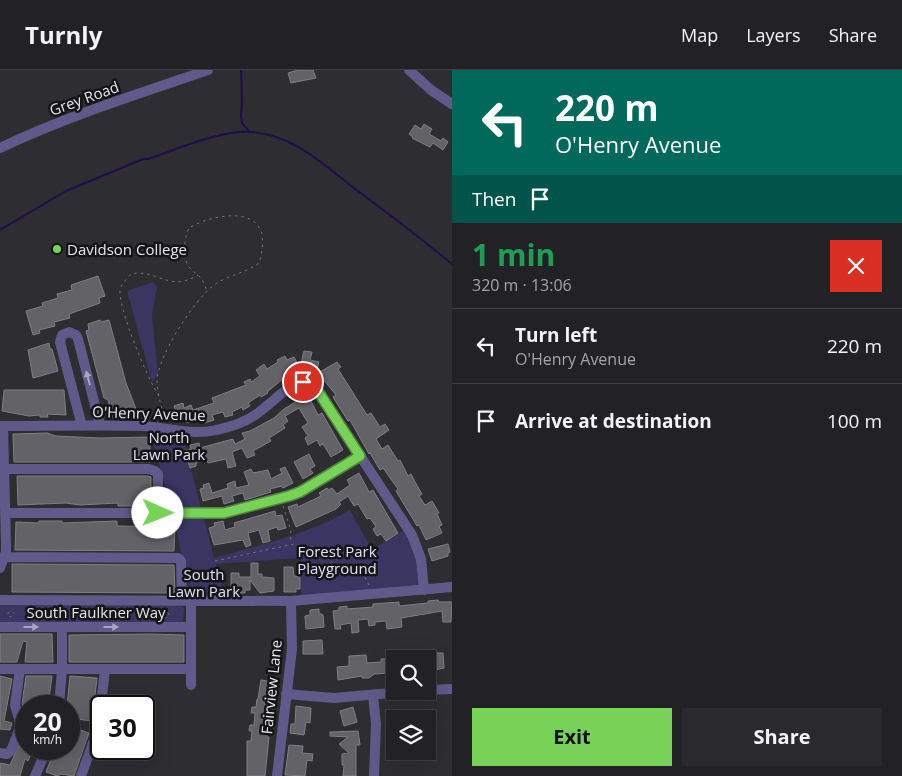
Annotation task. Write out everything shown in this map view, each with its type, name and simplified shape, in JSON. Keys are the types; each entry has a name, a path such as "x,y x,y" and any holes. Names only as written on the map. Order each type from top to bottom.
{"street":[{"name":"Grey Road","path":"0,148 74,117 208,70"},
{"path":"409,70 431,90 452,104"},
{"path":"82,426 60,342 62,335 69,332 76,335 78,339 100,425"},
{"name":"O'Henry Avenue","path":"1,426 100,425 198,432 227,427 248,420 295,385 309,382 319,393 416,543 421,559 424,590"},
{"path":"0,568 6,545 1,426"},
{"path":"5,513 224,513 300,492 360,456"},
{"path":"4,469 149,469 158,474 158,513"},
{"path":"4,557 178,558 181,561 191,627 191,685"},
{"path":"0,600 292,601 452,587"},
{"name":"Fairview Lane","path":"277,776 292,649 292,601"},
{"name":"South Faulkner Way","path":"0,627 191,627"},
{"path":"60,695 62,628"},
{"path":"0,669 191,669"},
{"path":"0,753 7,754 11,751 21,725 15,705 20,669"},
{"path":"81,776 98,729 105,670"},
{"path":"436,690 452,689"},
{"path":"286,694 320,698 386,693"},
{"path":"373,694 376,724 374,776"},
{"path":"35,776 42,760"}],"path":[{"path":"167,429 157,382 172,340 186,317 207,292 221,281 252,268 259,263 263,238 260,228 251,220 234,215 197,223 189,228 185,243 187,262 203,278 207,292"},
{"path":"160,396 152,386 138,352 121,300 120,289 131,274 139,272 172,282 192,279 199,274"},
{"path":"281,498 291,531 292,544"},
{"path":"215,561 292,544 310,546 319,550 335,565 359,570 374,594"}],"green space":[{"path":"153,282 157,287 152,315 158,375 152,382 127,291"},
{"name":"North Lawn Park","path":"149,427 182,432 202,513 173,513"},
{"name":"Forest Park Playground","path":"350,510 372,550 407,528 412,536 423,589 301,599 300,558 216,564 225,600 191,600 173,514 203,514 214,558 318,526"},
{"path":"0,604 180,605 184,608 183,623 0,624"}],"building":[{"path":"298,70 313,70 316,78 291,83 288,73"},
{"path":"424,124 432,129 429,134 441,141 443,138 448,142 443,150 433,143 430,147 412,138 409,134 415,125 421,129"},
{"path":"98,276 105,296 99,298 100,303 69,314 70,318 54,322 55,326 39,330 40,333 33,335 26,311 43,306 42,303 58,298 57,294 72,290 71,285"},
{"path":"100,320 101,322 109,320 126,383 136,409 113,418 108,400 104,398 86,331 89,330 88,324"},
{"path":"49,343 58,371 33,378 28,350"},
{"path":"304,351 312,352 310,360 319,362 316,374 300,370 283,379 268,393 261,397 260,395 248,403 250,406 243,410 242,407 232,412 233,415 225,417 223,412 212,415 214,420 205,423 204,418 186,423 184,418 179,420 174,406 183,403 184,408 191,405 193,410 214,403 212,398 246,385 244,382 250,379 251,382 260,376 256,370 264,364 267,369 285,356 287,360 294,357 300,368"},
{"path":"337,362 341,367 338,369 367,415 371,413 380,427 385,424 389,430 376,439 382,449 388,445 398,461 400,460 408,476 411,474 422,494 419,496 425,505 432,501 439,513 437,514 442,525 439,526 442,533 426,540 419,525 417,526 396,491 398,489 383,468 380,470 350,420 348,421 333,397 336,395 318,373"},
{"path":"4,390 64,390 66,415 47,414 48,417 40,417 40,415 29,416 2,411"},
{"path":"305,396 306,398 309,397 318,415 322,413 343,450 331,457 323,444 320,446 317,440 308,445 305,438 308,436 302,427 308,423 299,408 285,416 288,421 283,425 285,428 269,438 271,441 253,451 255,455 247,458 242,448 232,452 236,466 228,468 226,459 208,463 207,460 196,463 196,466 190,468 185,450 191,449 190,445 199,443 200,448 233,439 235,444 245,439 242,433 250,431 274,418 284,409"},
{"path":"47,433 56,436 100,438 150,437 150,462 14,462 13,434"},
{"path":"309,454 315,466 310,469 313,473 303,479 294,462"},
{"path":"285,467 293,483 283,488 282,486 270,489 271,492 245,500 243,493 232,496 234,501 224,504 222,496 203,501 200,489 204,488 203,485 209,483 212,493 228,488 227,484 235,481 236,488 249,485 244,472 251,469 253,473 268,470 271,479 282,473 280,469"},
{"path":"359,473 369,492 373,490 398,533 386,541 381,534 377,536 373,529 376,527 370,518 367,519 358,504 354,506 348,496 339,502 341,504 336,509 296,527 288,507 297,504 298,507 321,496 319,493 327,488 328,490 332,488 337,494 350,485 347,480"},
{"path":"17,476 148,476 151,477 151,506 118,506 118,503 18,505"},
{"path":"275,511 276,516 282,515 286,528 278,530 277,527 268,530 270,541 263,543 259,530 248,533 251,545 246,547 243,540 214,545 209,528 215,526 214,523 223,521 225,530 235,527 234,523"},
{"path":"39,521 62,521 62,523 117,521 117,526 175,527 174,551 15,550 16,522 38,523"},
{"path":"448,544 450,552 448,556 432,561 428,549"},
{"path":"251,563 258,563 258,574 262,574 262,577 274,578 274,591 260,593 250,580 250,590 245,590 245,593 231,593 231,573 239,573 239,577 251,577"},
{"path":"12,564 174,565 175,593 12,592"},
{"path":"284,567 293,567 294,576 300,577 300,589 296,589 296,592 284,592"},
{"path":"438,600 439,602 452,602 451,622 443,622 442,611 401,618 402,627 387,629 386,621 375,622 375,625 369,626 368,619 358,620 359,632 352,633 351,623 340,625 341,629 335,629 333,611 339,610 339,607 347,606 347,609 373,607 373,604 399,602 399,606"},
{"path":"319,609 319,613 323,615 324,627 306,629 305,616 310,615 310,610"},
{"path":"0,634 52,634 53,662 25,662 27,642 23,641 17,662 0,662"},
{"path":"69,635 184,635 184,662 69,662"},
{"path":"322,640 323,654 303,654 303,641"},
{"path":"436,653 443,653 444,668 436,670"},
{"path":"366,655 367,663 381,662 381,659 386,659 386,673 374,674 369,678 362,678 362,676 338,680 337,667 349,666 349,656"},
{"path":"0,676 12,679 4,721 12,723 10,730 0,729"},
{"path":"26,676 52,676 49,695 23,695"},
{"path":"70,676 97,678 95,695 90,695 90,721 80,719 80,695 68,695"},
{"path":"261,680 273,682 273,686 275,686 271,727 268,727 267,737 269,737 265,776 247,776 247,741 251,741 252,731 249,731 250,725 254,725 255,713 251,713 252,707 256,707"},
{"path":"296,706 311,708 310,723 306,722 304,735 290,733 291,724 295,724"},
{"path":"353,707 357,722 344,726 340,711"},
{"path":"80,730 89,733 80,759"},
{"path":"358,731 360,745 356,745 356,776 343,776 342,754 349,753 339,744 348,737 330,736 330,732"},
{"path":"289,745 303,746 302,753 313,754 312,761 307,760 305,776 285,775"},
{"path":"15,754 15,760 25,760 20,776 0,776 0,763 10,765"},
{"path":"51,760 80,760 74,776 61,774 57,776 46,772"}],"waterway":[{"path":"241,70 242,123 250,132"},
{"path":"0,230 66,191 143,159 213,137 239,132 251,132 267,134 282,139 311,155 452,264"}],"place":[{"name":"Davidson College","path":"57,249"}],"route":[{"path":"158,513 224,513 289,496 300,492 360,456 314,385 309,382 303,382"}],"park label":[{"name":"South Lawn Park","path":"204,582"}]}
